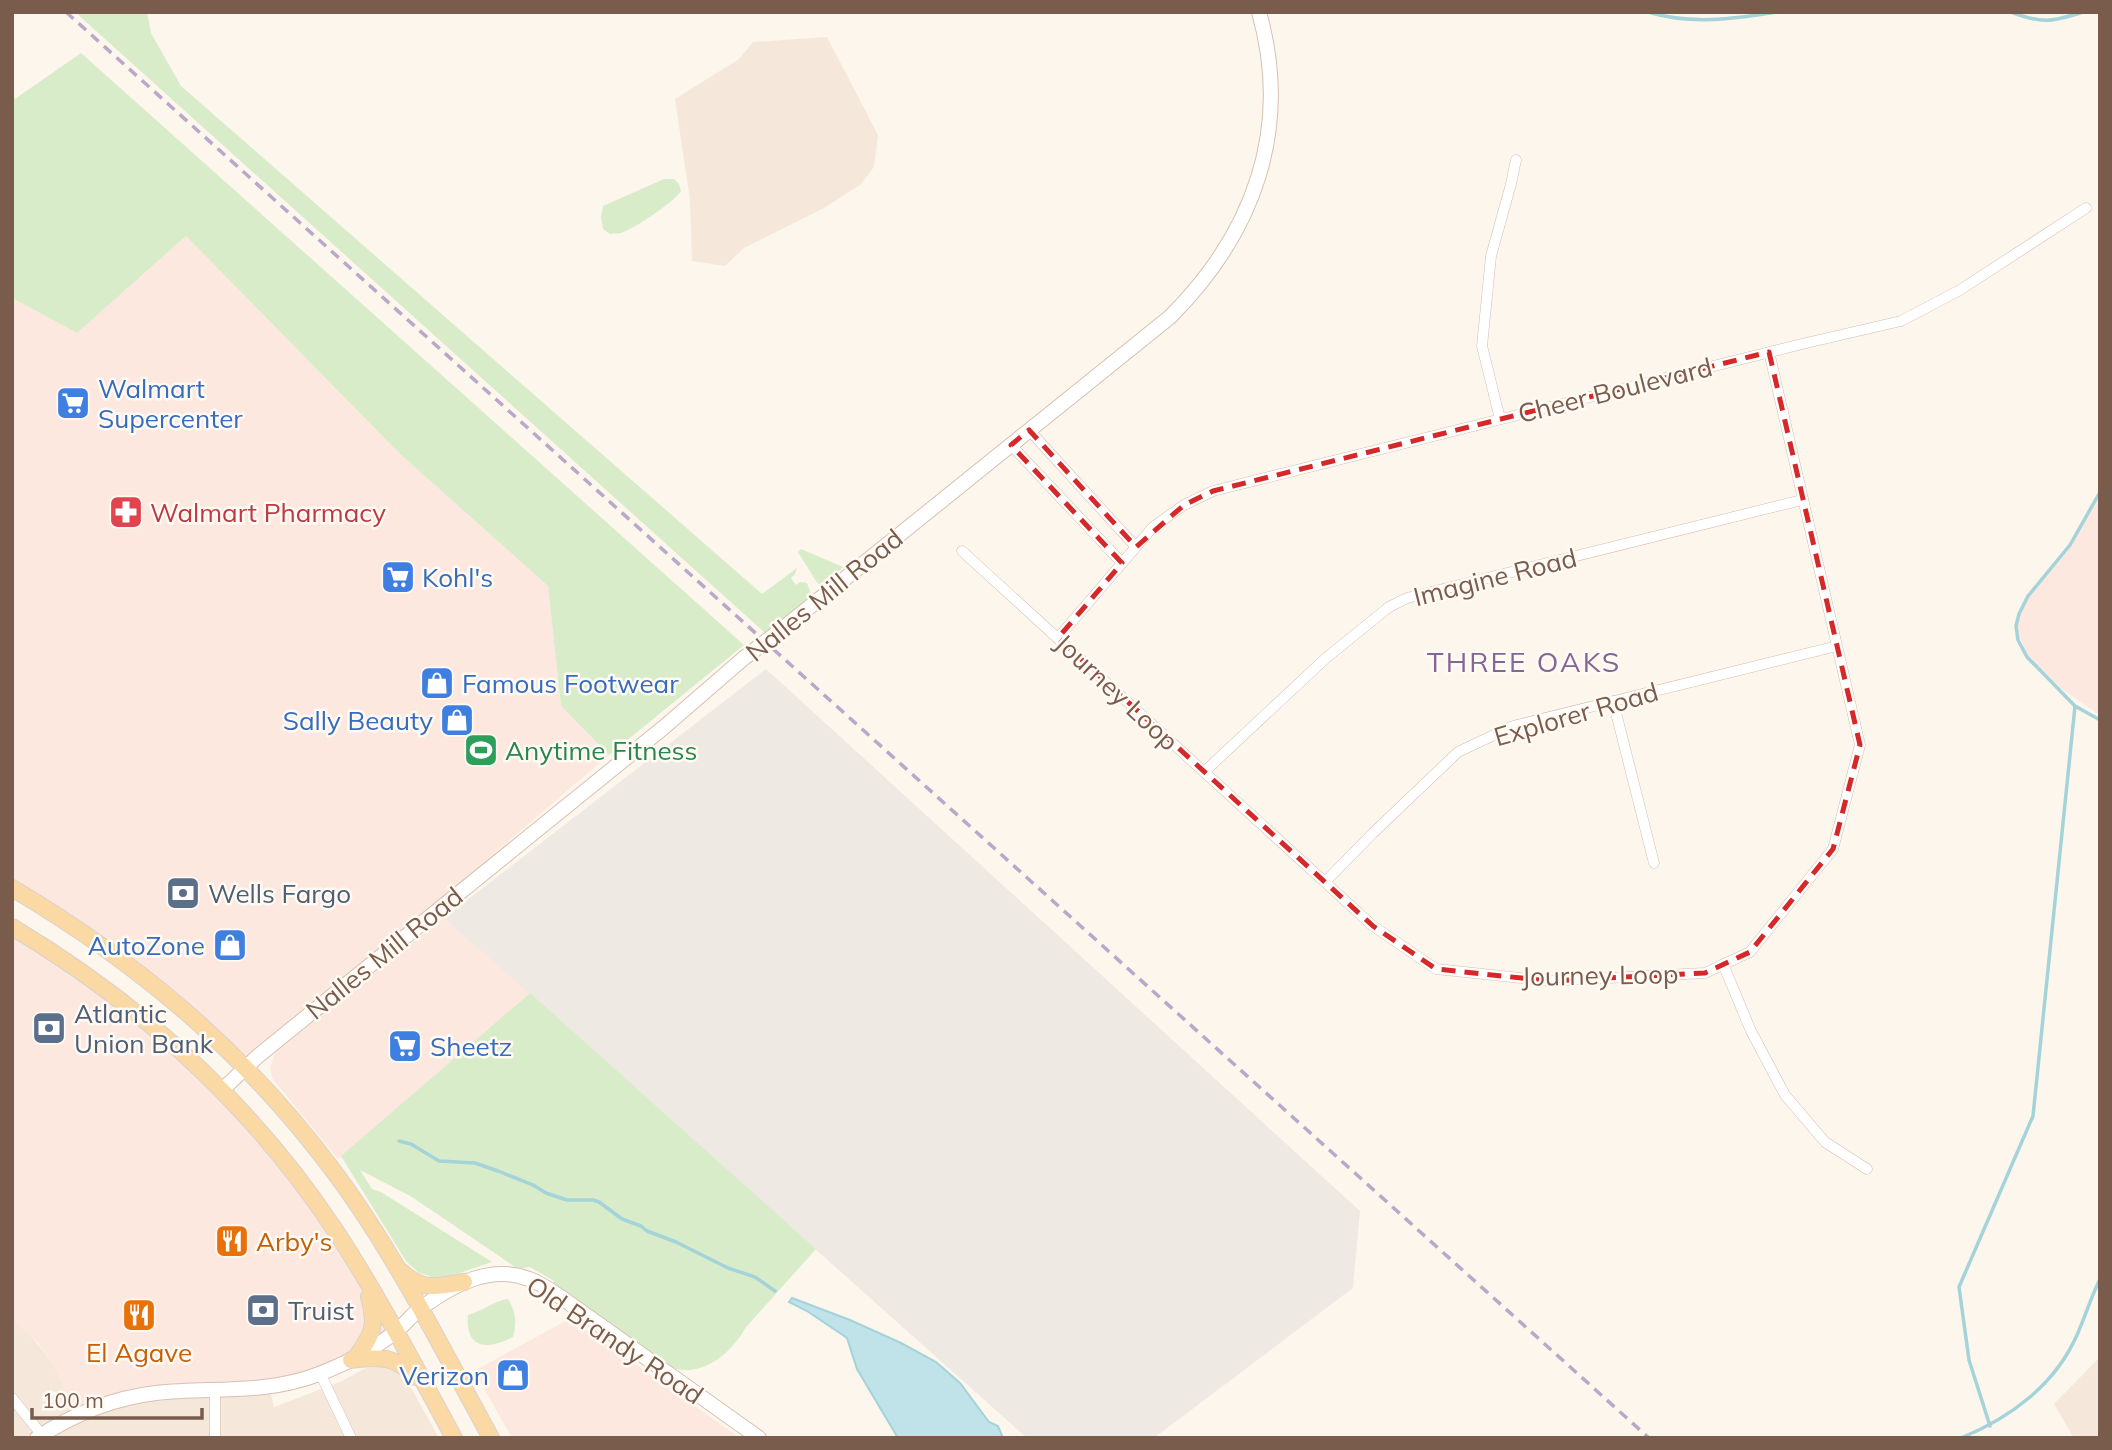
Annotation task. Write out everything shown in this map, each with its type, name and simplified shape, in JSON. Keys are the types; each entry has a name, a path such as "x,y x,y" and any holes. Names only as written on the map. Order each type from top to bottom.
{"main road":[{"path":"12,888 78,929 170,997 245,1067 274,1097 335,1173 402,1273 422,1285 464,1282"},
{"path":"12,927 115,995 155,1028 222,1090 271,1145 335,1230 454,1438"},
{"path":"389,1255 491,1438"},
{"path":"354,1358 368,1340 374,1322 363,1275"},
{"path":"354,1358 377,1357 394,1361 410,1372 429,1392"}],"street":[{"name":"Nalles Mill Road","path":"222,1090 245,1067 663,728 744,658 1170,317 1209,274 1239,228 1259,176 1270,121 1271,88 1269,60 1259,12"},
{"path":"1500,419 1482,346 1491,256 1516,160"},
{"name":"Cheer Boulevard","path":"1058,638 1153,527 1184,505 1213,491 1901,321 1960,290 2086,208"},
{"name":"Journey Loop","path":"962,551 1373,926 1436,969 1549,981 1705,973 1750,951 1833,849 1860,745 1769,352"},
{"path":"1029,430 1136,547"},
{"path":"1011,445 1122,563"},
{"name":"Imagine Road","path":"1204,772 1326,658 1389,607 1407,598 1802,500"},
{"name":"Explorer Road","path":"1325,882 1458,752 1513,726 1837,646"},
{"path":"1613,701 1654,863"},
{"path":"1723,964 1751,1031 1785,1095 1825,1142 1867,1169"},
{"name":"Old Brandy Road","path":"39,1436 76,1416 126,1398 181,1391 280,1385 320,1373 354,1358 395,1332 420,1309 449,1289 484,1275 498,1273 513,1274 535,1281 562,1298 759,1438"},
{"path":"320,1373 351,1438"},
{"path":"215,1391 215,1438"},
{"path":"12,1398 39,1436"}],"highlighted area":[{"path":"1769,352 1860,745 1833,849 1750,952 1705,973 1549,981 1436,969 1373,926 1058,638 1122,563 1011,445 1029,430 1136,547 1184,505 1213,491"}],"shaded area":[{"path":"827,37 878,135 874,167 860,185 824,208 744,248 725,266 692,261 690,200 675,99 739,59 753,42"},
{"path":"186,236 399,453 548,586 561,706 609,755 245,1067 210,1033 12,887 12,298 77,333"},
{"path":"2100,492 2100,715 2062,689 2027,657 2016,626 2028,596 2061,558"},
{"path":"766,669 1360,1211 1353,1288 1154,1438 1027,1438 444,918"},
{"name":"Sheetz","path":"444,918 530,993 338,1159 272,1078 270,1068 274,1055 280,1046"},
{"path":"12,928 115,995 271,1145 395,1332 320,1373 153,1393 76,1416 53,1363 38,1343 12,1319"},
{"path":"12,1318 53,1363 63,1385 266,1373 274,1407 340,1382 366,1368 395,1366 406,1379 439,1438 12,1438"},
{"path":"569,1319 740,1438 512,1438 474,1371"},
{"path":"2100,1357 2100,1438 2074,1438 2054,1404"}],"green space":[{"path":"75,12 147,12 151,33 181,86 762,594 797,568 791,578 796,585 800,582 807,583 811,599 765,633"},
{"path":"81,53 744,645 609,755 561,706 548,586 399,453 186,236 77,333 12,298 12,101"},
{"path":"664,179 674,179 681,191 670,202 644,221 621,233 610,234 603,229 603,206"},
{"path":"801,549 843,567 826,584 820,585 798,552"},
{"path":"530,993 816,1249 734,1344 711,1363 692,1370 676,1369 666,1364 553,1284 554,1281 530,1267 518,1269 412,1197 360,1170 372,1189 381,1192 492,1262 431,1280 430,1276 419,1273 406,1261 341,1156"},
{"path":"508,1299 515,1317 513,1337 487,1345 474,1341 468,1327 468,1315"}],"water":[{"path":"792,1298 850,1320 936,1362 960,1383 989,1422 998,1426 1003,1438 898,1438 857,1369 847,1338 789,1302"}],"waterway":[{"path":"1648,12 1696,20 1728,19 1777,12"},
{"path":"2011,12 2047,20 2083,12"},
{"path":"2100,492 2070,545 2028,596 2016,626 2018,640 2027,657 2075,706 2100,720"},
{"path":"1990,1426 1969,1360 1959,1287 2033,1116 2075,706"},
{"path":"399,1141 411,1144 439,1161 475,1163 567,1200 599,1202 622,1219 728,1268 755,1277 775,1291"},
{"path":"1961,1438 2013,1410 2044,1384 2068,1353 2100,1279"}],"railway":[{"path":"66,12 1649,1438"}],"place":[{"name":"Walmart Supercenter","path":"73,403"},
{"name":"Walmart Pharmacy","path":"126,512"},
{"name":"Kohl's","path":"398,577"},
{"name":"Famous Footwear","path":"437,683"},
{"name":"Sally Beauty","path":"457,720"},
{"name":"Anytime Fitness","path":"481,750"},
{"name":"Wells Fargo","path":"183,893"},
{"name":"AutoZone","path":"230,945"},
{"name":"Atlantic Union Bank","path":"49,1028"},
{"name":"Sheetz","path":"405,1046"},
{"name":"Arby's","path":"232,1241"},
{"name":"Truist","path":"263,1310"},
{"name":"El Agave","path":"139,1315"},
{"name":"Verizon","path":"513,1375"}],"district":[{"name":"THREE OAKS","path":"1524,661"}]}
